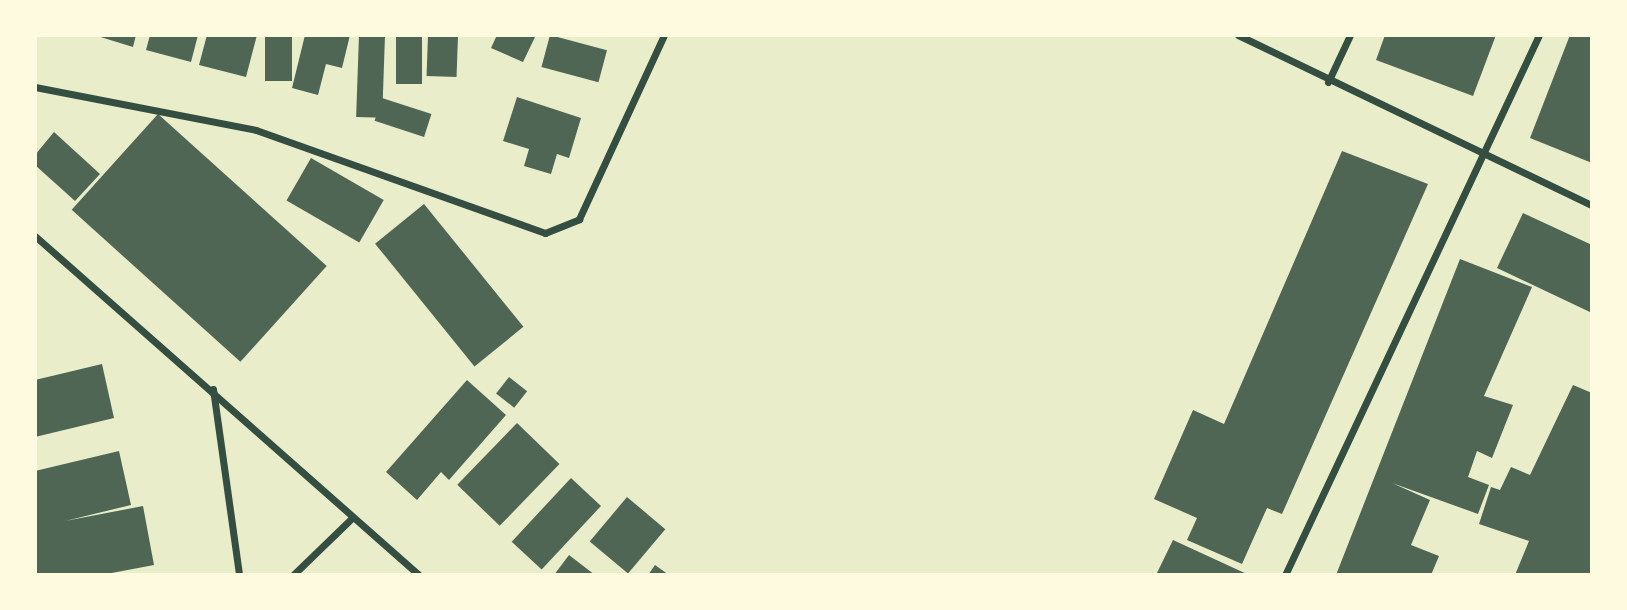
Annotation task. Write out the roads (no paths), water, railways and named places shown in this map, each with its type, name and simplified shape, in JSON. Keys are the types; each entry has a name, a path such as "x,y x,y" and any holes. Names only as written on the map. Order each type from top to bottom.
{"street":[{"path":"35,87 256,130 515,227 545,233 579,219 664,35"},
{"path":"1238,35 1328,82 1592,205"},
{"path":"1328,82 1350,35"},
{"path":"1285,575 1539,35"},
{"path":"35,236 213,387 419,575"},
{"path":"213,387 239,575"},
{"path":"293,575 353,517"}]}
